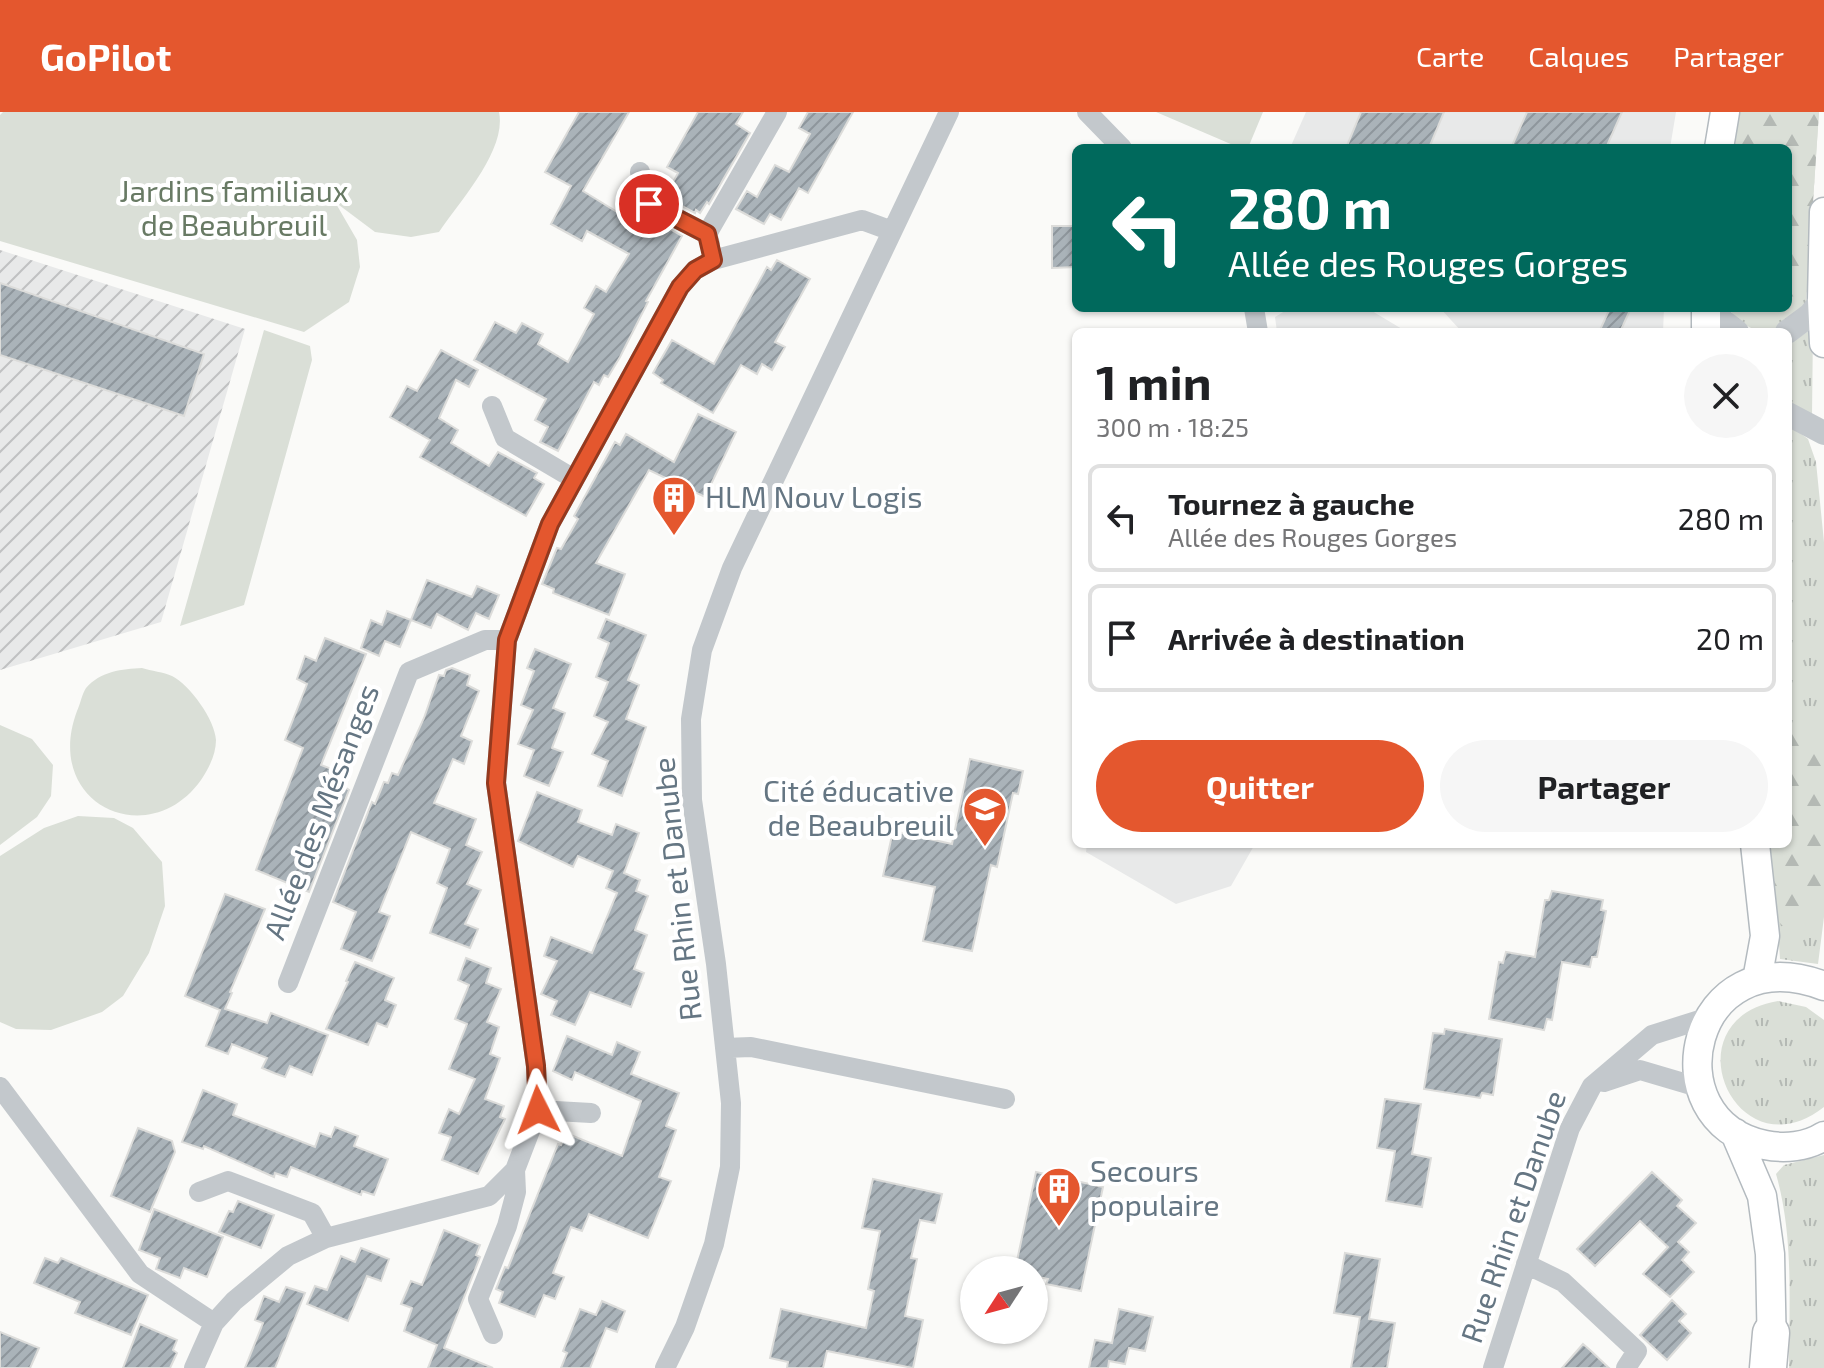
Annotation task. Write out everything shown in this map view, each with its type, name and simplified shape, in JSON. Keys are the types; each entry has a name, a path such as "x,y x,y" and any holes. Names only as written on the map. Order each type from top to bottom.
{"main road":[{"path":"1720,144 1725,112"},
{"path":"1824,212 1824,343"},
{"path":"1755,848 1765,936 1757,980"},
{"path":"1824,986 1799,977 1778,976 1757,980 1730,994 1709,1017 1697,1052 1701,1088 1709,1106 1720,1121 1735,1133 1755,1143 1776,1147 1798,1146 1824,1136"},
{"path":"1735,1133 1762,1196 1770,1254 1771,1356"}],"street":[{"path":"713,260 707,234 777,112"},
{"name":"Rue Rhin et Danube","path":"665,1368 685,1327 714,1244 730,1167 731,1103 716,964 692,800 691,719 702,650 732,568 949,112"},
{"path":"1087,112 1118,144"},
{"path":"640,172 649,204 707,234"},
{"path":"493,1334 478,1299 507,1226 516,1192 515,1170 538,1110 536,1066 496,783 507,640 550,524 680,287 695,270 713,260 862,220 892,231"},
{"path":"1792,328 1810,315 1822,300"},
{"path":"1711,312 1732,328"},
{"path":"492,406 505,438 574,479"},
{"path":"1792,416 1824,433"},
{"name":"Allée des Mésanges","path":"288,983 409,672 485,640 507,640"},
{"name":"Rue Rhin et Danube","path":"1493,1368 1570,1128 1592,1086 1652,1035 1709,1017"},
{"path":"725,1048 751,1047 1005,1099"},
{"name":"Rue Rhin et Danube","path":"1592,1086 1640,1070 1701,1088"},
{"path":"0,1087 140,1274 214,1323"},
{"path":"538,1110 591,1113"},
{"path":"194,1368 214,1323 234,1301 288,1256 326,1238 489,1196 515,1170"},
{"path":"199,1192 228,1181 312,1213 326,1238"},
{"path":"1526,1264 1563,1282 1637,1351 1626,1368"}],"shaded area":[{"path":"1306,112 1676,112 1671,144 1292,144"},
{"path":"0,250 245,329 161,622 0,670"},
{"path":"1283,312 1374,312 1400,328 1276,328 1275,317"},
{"path":"1444,312 1664,312 1663,328 1458,328"},
{"path":"1086,848 1253,848 1231,886 1176,904 1086,852"}],"green space":[{"name":"Jardins familiaux de Beaubreuil","path":"3,112 499,112 500,127 480,175 439,232 411,237 375,232 335,202 357,240 360,267 349,302 304,332 0,241 0,115"},
{"path":"1156,112 1263,112 1250,144 1231,144"},
{"path":"1739,112 1819,112 1806,303 1781,328 1752,328 1732,312 1792,312 1792,144 1735,144"},
{"path":"1749,112 1819,112 1807,292 1792,297 1792,144 1735,144 1738,122"},
{"path":"1813,328 1812,416 1792,406 1792,342"},
{"name":"Jardins familiaux de Beaubreuil","path":"264,330 310,346 312,360 244,605 180,626"},
{"path":"1792,427 1808,439 1816,462 1824,542 1824,917 1818,964 1780,959 1777,914 1787,848 1792,848"},
{"path":"142,668 172,676 186,687 211,723 216,745 212,761 201,780 179,802 155,813 130,815 106,808 87,793 74,772 70,744 86,688 105,674"},
{"path":"0,725 32,739 53,765 51,796 37,817 0,845"},
{"path":"1824,728 1824,903 1788,931 1777,920 1768,848 1792,848 1792,733"},
{"path":"78,816 114,818 133,828 162,862 165,906 149,953 123,996 102,1012 51,1030 16,1029 0,1022 0,856 44,828"},
{"path":"1778,1001 1806,1007 1824,1020 1824,1107 1792,1123 1764,1122 1742,1109 1726,1087 1721,1061 1726,1035 1744,1014"},
{"path":"1824,1155 1824,1368 1789,1368 1788,1246 1776,1174 1784,1165"}],"building":[{"path":"579,112 629,112 583,191 627,218 633,208 682,236 620,357 608,377 604,375 599,385 594,382 558,451 540,442 548,427 535,420 546,399 474,360 495,322 516,333 522,323 543,334 538,344 568,362 594,314 584,308 596,286 606,292 629,254 587,231 582,241 551,224 571,186 545,172"},
{"path":"698,112 743,112 736,124 750,133 709,204 707,202 700,213 696,210 695,213 665,197 678,173 667,167"},
{"path":"808,112 853,112 808,193 799,188 781,220 770,214 764,224 736,209 747,191 757,197 775,165 789,172 810,134 799,128"},
{"path":"1361,112 1444,112 1431,144 1348,144"},
{"path":"1527,112 1622,112 1608,144 1513,144"},
{"path":"1052,226 1072,226 1072,267 1052,268"},
{"path":"777,260 810,279 775,342 785,347 772,370 762,364 757,374 741,365 713,413 661,383 663,380 653,373 672,340 714,364 767,267 771,270"},
{"path":"0,283 204,354 184,416 0,355"},
{"path":"1608,312 1629,312 1622,328 1601,328"},
{"path":"441,350 478,370 469,387 456,380 439,418 458,430 451,443 489,466 498,452 537,473 534,478 544,484 526,516 420,457 430,440 390,417 407,386 417,391"},
{"path":"698,414 736,432 705,497 649,470 596,563 625,574 609,615 553,593 554,589 542,584 557,548 561,549 578,519 574,516 615,442 620,445 626,434 674,462"},
{"path":"427,580 472,597 477,586 499,595 489,619 476,613 468,630 437,614 431,628 411,620"},
{"path":"387,611 411,620 400,647 385,641 379,656 361,648 371,620 382,625"},
{"path":"606,619 646,635 628,680 639,685 626,719 646,727 622,796 598,786 608,761 592,754 608,722 594,716 608,682 596,677 609,643 598,638"},
{"path":"325,638 366,654 321,765 347,775 343,786 349,790 309,892 256,870 303,748 285,740 307,684 297,679 305,656 316,661"},
{"path":"535,649 571,664 553,708 565,713 552,748 563,752 549,786 524,776 534,750 518,744 533,710 521,705 534,671 527,668"},
{"path":"452,668 470,675 467,685 479,691 461,736 472,741 464,764 453,759 434,803 476,819 466,845 482,852 467,884 481,890 465,924 478,929 470,948 430,933 447,888 437,883 450,849 411,832 379,912 390,916 372,961 341,949 356,912 333,902 372,802 375,804 384,782 388,783 392,773 398,775 424,718 439,675 444,676 446,670"},
{"path":"970,759 1023,771 1018,794 1013,793 997,867 991,865 972,951 923,941 935,887 883,876 893,831 952,844"},
{"path":"537,792 582,810 578,822 612,835 616,824 639,833 624,873 640,880 636,891 648,896 635,930 647,935 634,969 644,973 631,1007 590,992 575,1025 551,1015 557,1001 541,994 557,961 544,956 551,937 592,953 617,893 606,888 613,871 578,856 573,867 518,841"},
{"path":"1552,891 1603,900 1601,910 1606,911 1597,957 1592,957 1590,967 1562,962 1552,1020 1547,1019 1544,1030 1489,1019 1499,962 1503,963 1506,952 1535,957 1545,900 1549,900"},
{"path":"225,894 265,909 225,1009 267,1023 271,1013 328,1035 312,1075 290,1066 285,1077 262,1068 267,1058 232,1044 228,1054 206,1046 220,1010 185,996"},
{"path":"466,958 491,968 486,983 501,989 487,1022 499,1027 490,1054 500,1058 485,1099 504,1106 500,1117 505,1119 478,1174 442,1160 451,1137 439,1133 449,1109 459,1114 475,1079 449,1069 467,1024 455,1019 469,985 458,980"},
{"path":"355,962 394,978 385,1000 396,1005 387,1027 377,1023 368,1045 326,1029"},
{"path":"1445,1029 1502,1039 1493,1095 1482,1093 1480,1098 1424,1089 1433,1033 1444,1034"},
{"path":"567,1036 612,1055 617,1042 640,1052 631,1074 679,1093 666,1126 676,1130 659,1177 671,1181 648,1238 589,1214 582,1231 571,1227 553,1273 564,1277 555,1299 544,1295 535,1317 499,1303 503,1292 496,1289 505,1267 508,1268 558,1144 561,1145 566,1133 622,1156 641,1101 575,1072 572,1080 553,1071"},
{"path":"203,1090 237,1104 233,1115 315,1147 320,1133 331,1137 335,1127 358,1136 354,1146 388,1159 374,1195 362,1191 361,1195 291,1167 287,1177 275,1173 274,1177 204,1146 203,1149 182,1142"},
{"path":"1385,1099 1421,1104 1412,1154 1431,1158 1422,1207 1386,1201 1395,1151 1377,1148"},
{"path":"138,1128 172,1141 175,1152 150,1212 111,1196"},
{"name":"Secours populaire","path":"1036,1172 1103,1187 1081,1291 1048,1284 1048,1256 1018,1256"},
{"path":"1652,1172 1682,1200 1677,1206 1696,1223 1678,1242 1689,1252 1682,1260 1694,1272 1670,1297 1643,1274 1668,1247 1640,1221 1595,1266 1577,1249"},
{"path":"873,1179 942,1194 935,1223 920,1220 911,1258 917,1259 905,1316 923,1320 913,1368 827,1351 823,1368 787,1368 788,1362 770,1358 781,1309 866,1328 874,1291 868,1289 880,1231 862,1228"},
{"path":"238,1201 274,1215 261,1248 219,1232 229,1211 233,1212"},
{"path":"154,1209 223,1237 207,1277 184,1268 180,1278 156,1269 160,1258 139,1250"},
{"path":"444,1230 480,1245 476,1255 480,1257 444,1348 493,1368 428,1368 437,1345 404,1331 412,1308 401,1304 411,1281 422,1285"},
{"path":"361,1248 389,1259 381,1281 367,1276 348,1321 307,1304 315,1286 327,1290 341,1256 355,1262"},
{"path":"1345,1253 1380,1259 1369,1319 1395,1323 1387,1368 1351,1368 1360,1317 1334,1313"},
{"path":"45,1258 58,1263 61,1258 148,1295 131,1335 75,1313 80,1302 34,1283"},
{"path":"286,1287 305,1293 275,1368 245,1368 263,1323 255,1320 264,1296 279,1302"},
{"path":"1672,1300 1686,1314 1679,1321 1691,1333 1667,1360 1640,1335"},
{"path":"602,1301 625,1311 617,1332 606,1328 590,1368 561,1368 567,1353 563,1351 580,1309 596,1315"},
{"path":"1119,1309 1153,1317 1145,1351 1129,1348 1125,1364 1109,1361 1108,1368 1089,1368 1095,1340 1112,1343"},
{"path":"140,1324 177,1340 173,1350 177,1353 170,1368 123,1368"},
{"path":"0,1332 39,1348 30,1368 0,1368"},
{"path":"1583,1344 1590,1350 1609,1368 1562,1368"}],"place":[{"name":"HLM Nouv Logis","path":"674,537"},
{"name":"Cité éducative de Beaubreuil","path":"985,848"},
{"name":"Secours populaire","path":"1059,1228"}],"route":[{"path":"538,1110 536,1066 520,970 496,783 507,640 550,524 680,287 695,270 713,260 707,234 649,204"}]}
